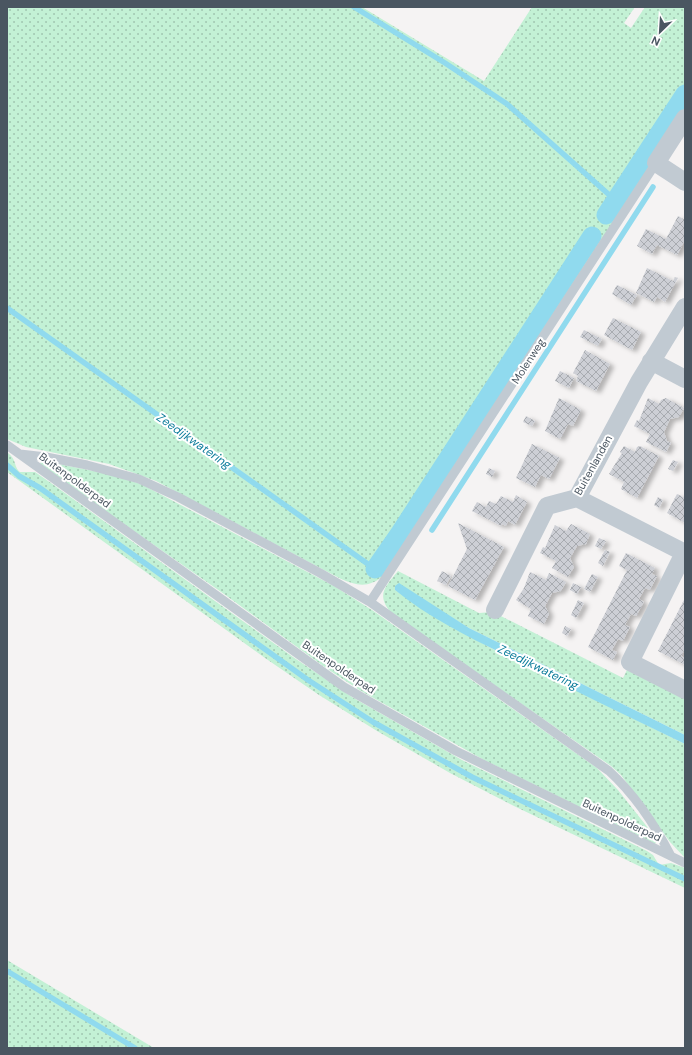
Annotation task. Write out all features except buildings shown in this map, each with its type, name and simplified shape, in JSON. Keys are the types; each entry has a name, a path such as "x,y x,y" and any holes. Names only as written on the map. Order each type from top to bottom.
{"street":[{"name":"Molenweg","path":"656,163 685,118"},
{"path":"656,163 685,182"},
{"name":"Buitenlanden","path":"495,610 547,506 577,498 651,361 685,307"},
{"path":"651,361 685,379"},
{"path":"577,498 685,553 630,662 685,690"}],"lane":[{"name":"Molenweg","path":"370,602 656,163"},
{"name":"Buitenpolderpad","path":"7,446 344,687 469,758 685,863"},
{"path":"19,454 46,457 87,465 122,473 139,480 178,497 320,573 370,602 609,771 618,779 641,808 671,856"}],"green space":[{"path":"7,7 362,7 484,81 532,7 635,7 624,23 631,28 645,7 685,7 685,109 646,172 383,576 373,583 363,585 341,579 156,481 109,464 26,447 7,439"},
{"path":"7,452 13,458 20,472 35,472 293,657 352,697 462,760 647,851 653,855 659,865 671,863 685,868 685,888 516,807 450,773 377,731 319,695 265,658 7,472"},
{"path":"43,461 109,474 141,484 334,586 372,610 597,768 618,790 656,838 655,844 484,760 361,691 326,668 224,594 41,466 40,463"},
{"path":"398,571 479,613 493,612 623,678 627,670 685,699 685,735 469,628 421,599 395,590 435,617 491,648 685,744 685,858 670,842 621,775 611,766 392,614 384,602 383,597 386,587"},
{"path":"7,960 154,1048 11,1048 7,1046"}],"water":[{"path":"399,583 469,628 685,735 685,744 448,626 395,590 395,586"}],"waterway":[{"path":"354,7 445,63 507,104 615,200"},
{"path":"606,215 685,94"},
{"path":"432,530 653,187"},
{"path":"375,569 400,533 592,236"},
{"name":"Zeedijkwatering","path":"7,308 382,574"},
{"path":"7,465 19,476 40,488 308,680 373,722 472,777 685,879"},
{"path":"7,971 135,1048"}]}
